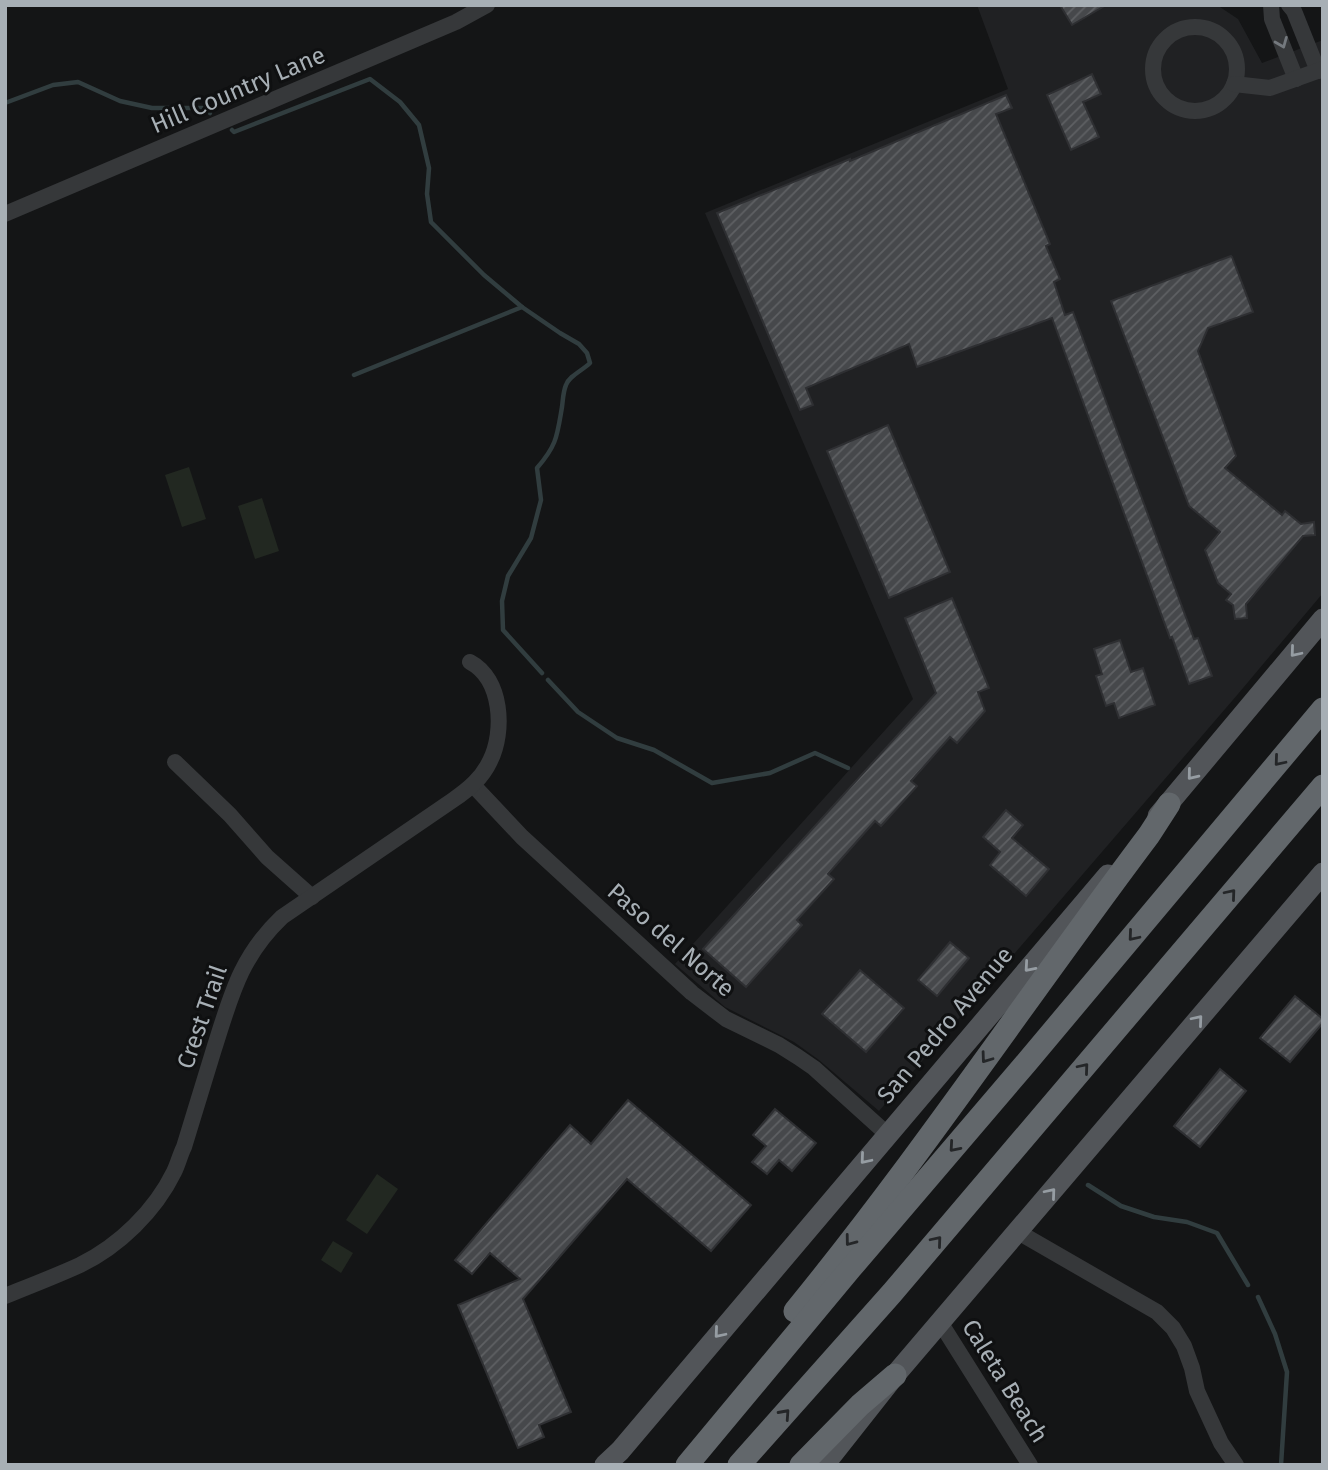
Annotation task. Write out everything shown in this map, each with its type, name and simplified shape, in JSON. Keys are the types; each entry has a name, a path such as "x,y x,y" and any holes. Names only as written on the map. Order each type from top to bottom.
{"highway":[{"path":"687,1465 1323,709"},
{"path":"739,1465 892,1293 1323,786"},
{"path":"680,1465 763,1350 864,1223 1169,804"},
{"path":"801,1465 860,1405 895,1375"}],"main road":[{"name":"San Pedro Avenue","path":"605,1465 620,1451 1323,619"},
{"path":"824,1465 895,1375 1323,873"}],"street":[{"name":"Hill Country Lane","path":"5,214 456,22 487,5"},
{"path":"1271,5 1272,19 1296,79"},
{"path":"1234,84 1270,88 1320,70 1289,5"},
{"path":"1189,27 1203,28 1228,43 1235,56 1237,70 1234,84 1228,96 1214,107 1191,111 1179,107 1168,101 1159,91 1154,79 1156,54 1164,41 1175,32 1189,27"},
{"name":"Crest Trail","path":"5,1296 100,1253 126,1233 149,1209 174,1172 234,986 258,942 282,917 473,786 490,761 496,747 498,731 493,689 486,674 470,662"},
{"path":"175,762 230,815 267,857 312,897"},
{"name":"Paso del Norte","path":"473,786 522,837 692,993 726,1019 799,1056 887,1134"},
{"path":"1018,1232 1157,1312 1173,1328 1184,1346 1197,1391 1221,1443 1236,1465"},
{"name":"Caleta Beach","path":"940,1322 1030,1465"}],"shaded area":[{"path":"977,5 1217,5 1238,19 1262,63 1323,40 1323,593 879,1111 819,1060 794,1042 725,1007 675,964 913,699 705,213 1008,89"},
{"path":"189,467 206,519 182,527 165,475"},
{"path":"262,498 279,551 255,559 238,506"},
{"path":"377,1174 398,1189 367,1234 346,1220"},
{"path":"333,1241 353,1253 341,1273 321,1260"}],"building":[{"path":"1060,5 1106,5 1072,25"},
{"path":"1092,74 1101,94 1083,102 1099,137 1071,150 1047,95"},
{"path":"1006,95 1012,108 996,114 1050,244 1046,246 1060,279 1054,282 1065,315 1073,312 1194,639 1198,638 1212,676 1189,684 1052,318 917,367 909,344 806,388 813,405 800,410 717,213 850,161"},
{"path":"1231,256 1253,312 1208,328 1198,351 1236,456 1225,468 1282,515 1285,511 1301,524 1314,522 1315,535 1303,536 1246,604 1247,618 1235,619 1233,605 1226,600 1231,594 1218,583 1205,550 1220,532 1189,506 1111,301"},
{"path":"888,425 950,572 889,598 827,451"},
{"path":"952,598 989,688 978,692 985,711 957,743 950,737 911,781 917,786 881,826 875,821 828,874 834,879 797,920 802,925 746,987 703,949 936,693 905,618"},
{"path":"1120,640 1131,672 1143,668 1155,705 1119,718 1114,703 1106,706 1096,676 1102,674 1094,649"},
{"path":"1006,810 1023,825 1012,838 1049,869 1026,896 990,865 1000,852 983,837"},
{"path":"950,942 969,958 937,996 918,980"},
{"path":"860,970 904,1008 866,1052 822,1014"},
{"path":"1295,996 1323,1019 1323,1023 1290,1062 1260,1038"},
{"path":"1220,1069 1246,1091 1200,1147 1174,1126"},
{"path":"628,1100 751,1205 711,1251 627,1179 523,1299 571,1412 539,1425 544,1437 518,1448 458,1305 520,1279 490,1253 472,1274 455,1260 570,1125 591,1144"},
{"path":"775,1109 816,1143 792,1171 779,1160 767,1174 752,1162 766,1146 753,1135"}],"waterway":[{"path":"232,130 234,132 370,79 400,102 419,125 429,168 427,194 431,222 484,275 522,307 579,344 587,353 590,363 566,385 555,440 537,468 541,500 531,538 508,576 502,601 503,630 542,673"},
{"path":"5,103 53,85 78,82 120,101 152,108 204,108 210,113"},
{"path":"354,375 522,307"},
{"path":"548,680 578,712 617,738 654,750 712,783 770,773 815,753 848,768"},
{"path":"1088,1185 1121,1206 1154,1217 1187,1222 1217,1233 1248,1285"},
{"path":"1258,1297 1275,1334 1287,1372 1281,1465"}]}
